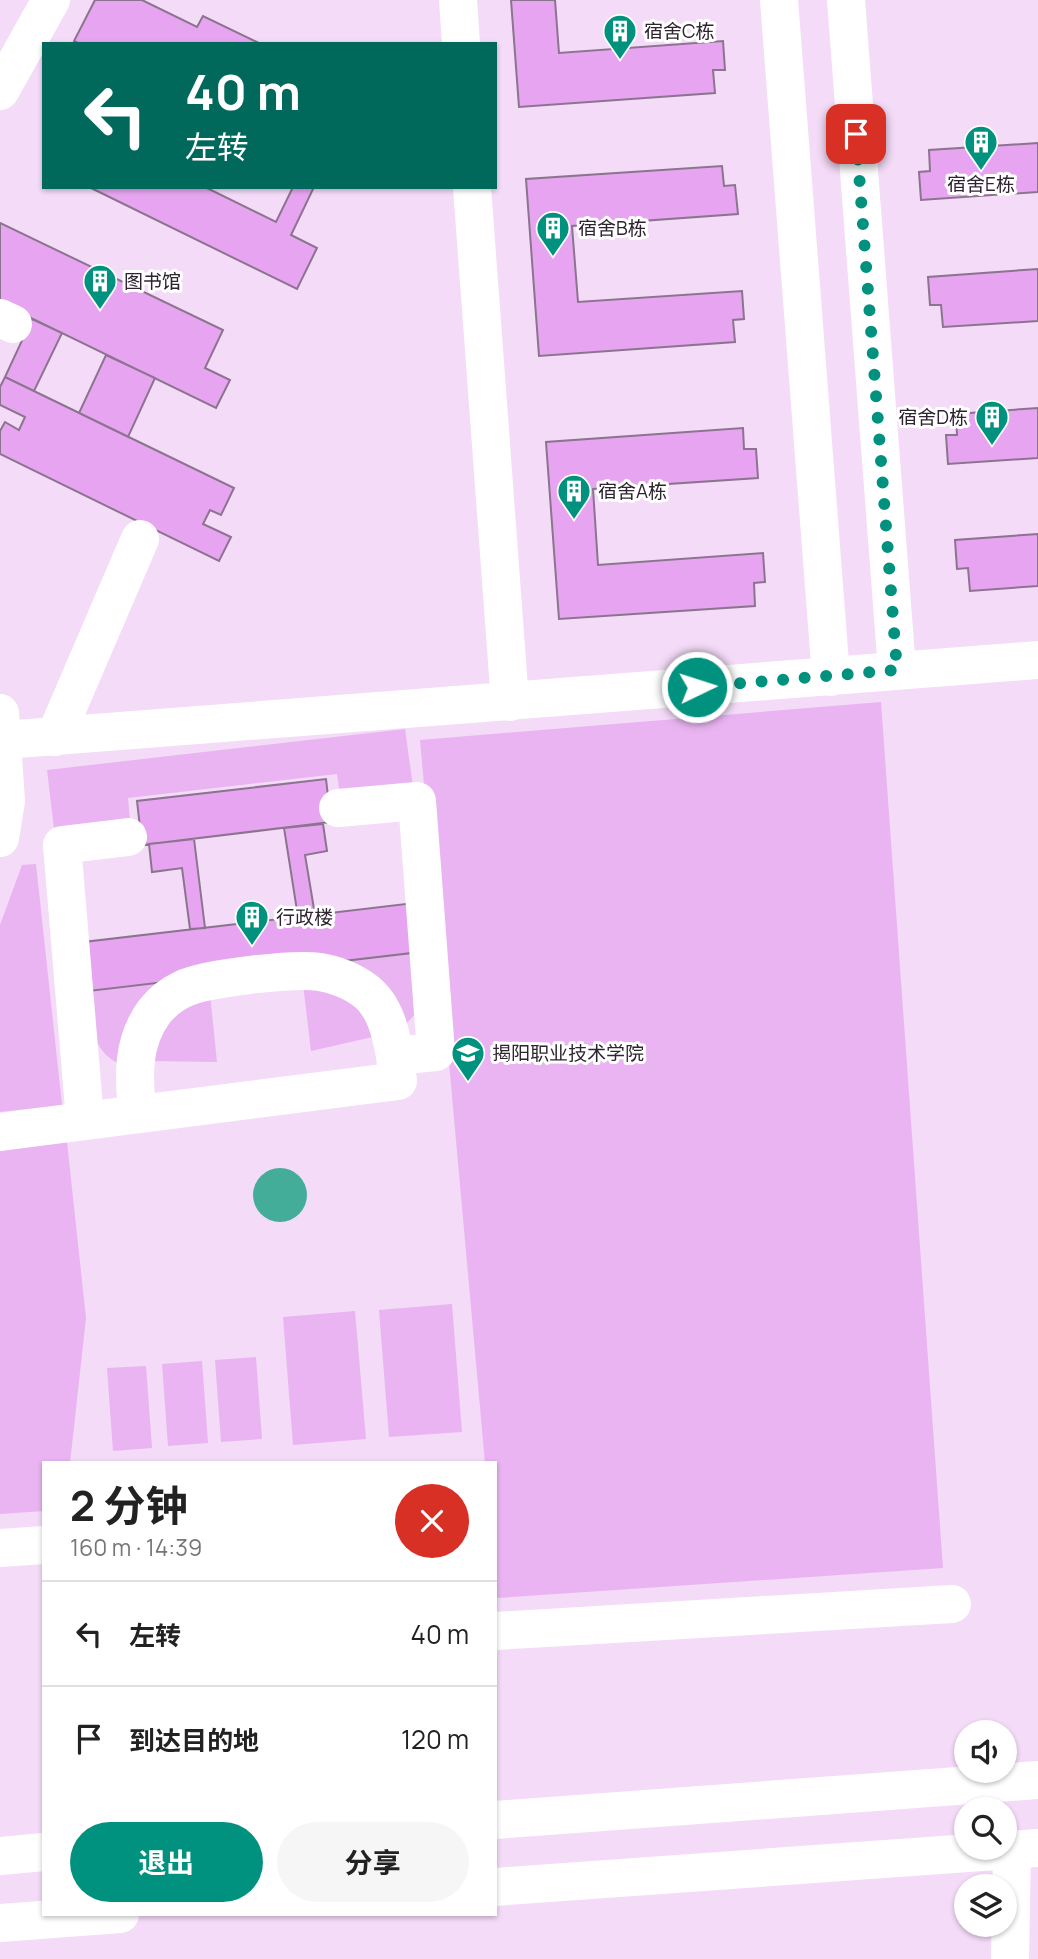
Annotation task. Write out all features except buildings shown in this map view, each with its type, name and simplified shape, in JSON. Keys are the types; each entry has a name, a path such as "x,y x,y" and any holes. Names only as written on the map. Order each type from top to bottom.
{"main road":[{"path":"0,92 51,0"},
{"path":"458,0 461,42"},
{"path":"779,0 831,677"},
{"path":"846,0 897,670"},
{"path":"472,189 510,702"},
{"path":"55,737 140,539"},
{"path":"0,838 6,801 2,727 55,737 1038,660"},
{"path":"338,808 417,801 436,1052 394,1056"},
{"path":"85,1120 62,845 128,836"},
{"path":"0,1132 398,1081 390,1031 380,1009 365,991 345,980 321,972 303,971 206,982 185,988 169,996 146,1024 133,1065 137,1114"},
{"path":"0,1548 42,1545"},
{"path":"497,1631 952,1604"},
{"path":"497,1819 1038,1780"},
{"path":"497,1887 1025,1849 1010,1959"},
{"path":"0,1856 42,1852"},
{"path":"0,1923 93,1916"}],"shaded area":[{"path":"881,702 943,1568 497,1598 497,1461 485,1461 420,740"},
{"path":"405,729 413,787 340,796 337,774 128,798 130,820 54,829 47,770"},
{"path":"36,864 62,1105 0,1112 0,925 22,865"},
{"path":"420,952 419,1010 404,1026 338,962"},
{"path":"164,982 120,1064 110,1058 102,1050 94,1033 89,991"},
{"path":"303,984 358,1002 377,1036 311,1051"},
{"path":"210,994 217,1062 149,1061 161,1024"},
{"path":"67,1142 86,1318 70,1461 42,1461 42,1511 0,1514 0,1151"},
{"path":"280,1168 299,1176 307,1195 299,1214 280,1222 261,1214 253,1195 261,1176"},
{"path":"452,1304 462,1432 389,1437 379,1310"},
{"path":"355,1311 366,1439 293,1445 283,1317"},
{"path":"256,1357 262,1439 221,1442 215,1360"},
{"path":"202,1361 208,1443 168,1446 162,1364"},
{"path":"146,1366 152,1448 113,1451 107,1368"}],"place":[{"name":"宿舍C栋","path":"620,61"},
{"name":"宿舍E栋","path":"981,172"},
{"name":"宿舍B栋","path":"553,258"},
{"name":"图书馆","path":"100,311"},
{"name":"宿舍D栋","path":"992,447"},
{"name":"宿舍A栋","path":"574,521"},
{"name":"行政楼","path":"252,947"},
{"name":"揭阳职业技术学院","path":"468,1083"}],"route":[{"path":"697,687 897,670 856,134"}]}
